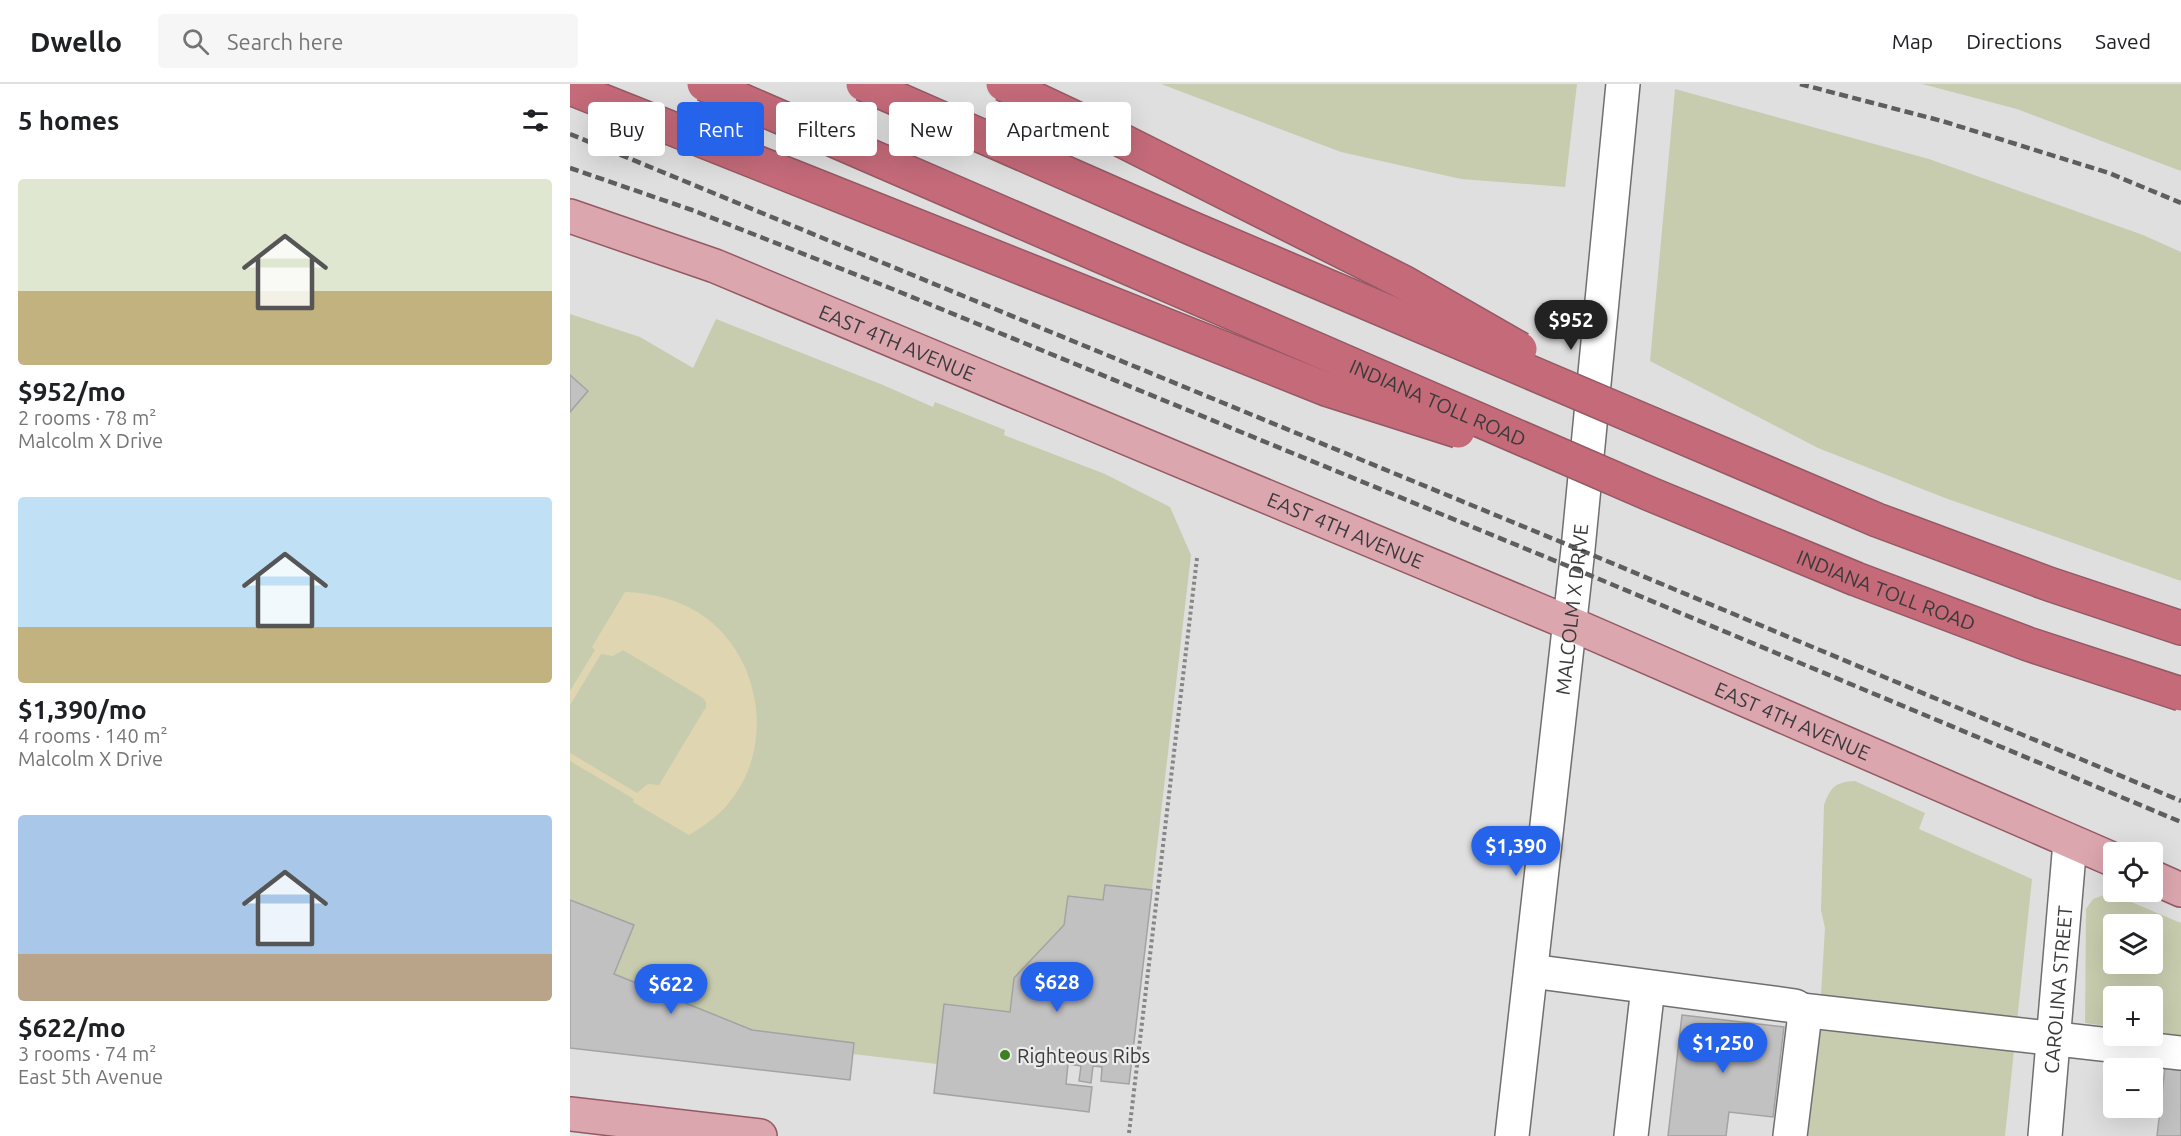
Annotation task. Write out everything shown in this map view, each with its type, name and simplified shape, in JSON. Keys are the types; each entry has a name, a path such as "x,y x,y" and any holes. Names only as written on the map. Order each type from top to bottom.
{"highway":[{"name":"INDIANA TOLL ROAD","path":"704,84 1650,494 1888,592 2028,644 2181,694"},
{"path":"863,84 1191,228 1877,520 2049,584 2181,628"},
{"path":"1003,84 1107,133 1405,283 1654,425"},
{"path":"570,88 1326,388 1650,494"}],"main road":[{"name":"EAST 4TH AVENUE","path":"570,216 715,266 1569,623 2103,856"},
{"path":"2163,883 2181,890"},
{"path":"579,1122 760,1136"}],"street":[{"name":"MALCOLM X DRIVE","path":"1512,1136 1569,623 1623,84"},
{"name":"CAROLINA STREET","path":"2044,1136 2070,842"},
{"path":"1531,971 1795,1006 1801,1010 2181,1053"},
{"path":"1631,1136 1648,987"},
{"path":"1790,1136 1804,1022 1801,1010"}],"path":[{"path":"1129,1133 1197,558"}],"green space":[{"path":"1161,84 1577,84 1565,187 1461,179 1341,152"},
{"path":"1922,84 2181,84 2181,171 2017,109"},
{"path":"1675,89 1929,159 2143,235 2181,252 2181,581 1945,498 1818,448 1650,361"},
{"path":"570,314 640,337 693,368 716,319 933,407 935,402 1005,430 1004,435 1105,474 1170,507 1191,555 1152,890 1105,885 1103,900 1064,925 1014,978 1010,1012 937,1064 853,1054 854,1043 752,1030 614,974 634,925 570,900 570,412 588,391 570,375"},
{"path":"1855,781 1925,813 1919,829 2032,879 2005,1136 1805,1136 1820,1024 1825,928 1821,910 1824,805 1829,794 1838,784"},
{"path":"2103,895 2103,902 2131,902 2160,914 2103,914 2103,974 2163,974 2163,915 2181,923 2181,1036 2163,1033 2163,986 2103,986 2103,1026 2085,1023 2086,909 2093,899"}],"sand":[{"path":"625,592 654,595 673,600 699,613 720,630 736,651 748,674 755,700 757,726 754,752 745,777 722,810 689,835 570,761 570,753 637,793 648,784 659,785 706,707 703,698 623,650 613,656 601,654 570,705 570,691 595,650 592,647"}],"building":[{"path":"570,375 588,391 570,412"},
{"path":"1105,885 1152,890 1129,1084 1101,1081 1102,1067 1093,1066 1091,1083 1079,1081 1081,1066 1068,1064 1066,1084 1092,1087 1089,1112 934,1093 944,1004 1010,1012 1014,978 1064,925 1068,896 1103,900"},
{"path":"570,900 634,925 614,974 752,1030 854,1043 850,1080 570,1048"},
{"path":"1682,1015 1784,1027 1773,1117 1729,1112 1726,1136 1668,1136"},
{"path":"2165,1068 2181,1070 2181,1136 2157,1136 2159,1118 2163,1118"}],"railway":[{"path":"1800,84 1942,121 2109,173 2181,203"},
{"path":"570,134 1578,549 2181,801"},
{"path":"570,168 692,210 890,288 1575,569 2181,822"}],"place":[{"name":"Righteous Ribs","path":"1005,1055"}]}
